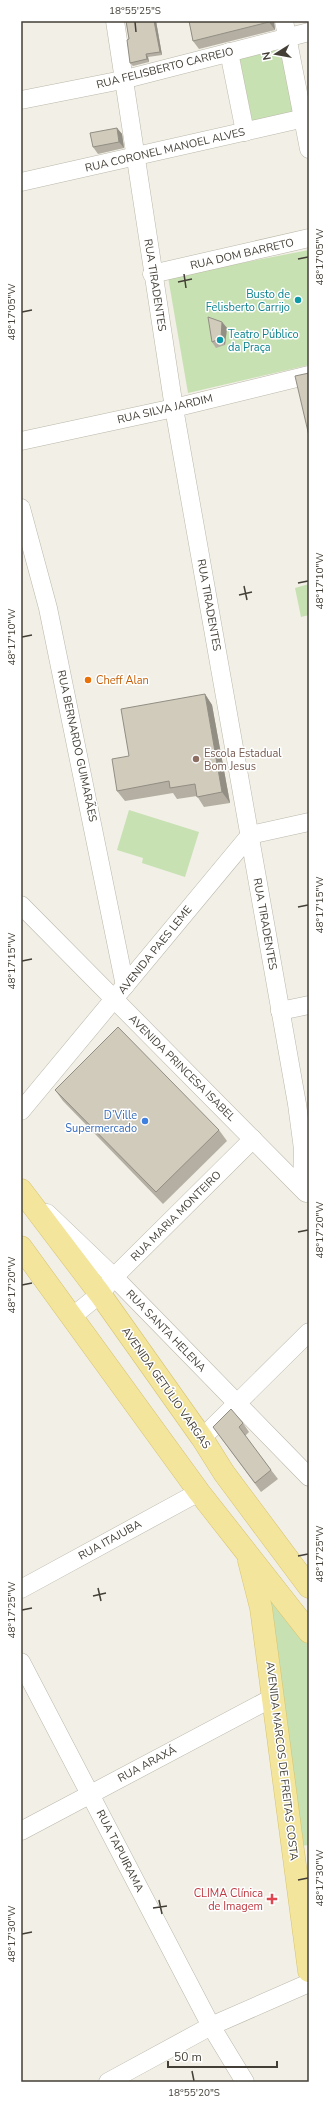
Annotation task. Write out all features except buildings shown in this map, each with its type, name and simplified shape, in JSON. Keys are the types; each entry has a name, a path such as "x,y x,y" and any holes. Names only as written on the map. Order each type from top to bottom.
{"main road":[{"name":"AVENIDA GETÚLIO VARGAS","path":"21,1190 100,1294 202,1438 224,1473 268,1533 307,1581"},
{"path":"21,1247 73,1316 93,1347 199,1492 309,1632"},
{"path":"228,1528 236,1523 248,1522 268,1533"},
{"name":"AVENIDA MARCOS DE FREITAS COSTA","path":"247,1552 261,1608 274,1697 309,1971"}],"street":[{"name":"RUA TIRADENTES","path":"115,21 122,80 136,157 152,274 174,408 297,1104 303,1149 306,1191"},
{"name":"RUA FELISBERTO CARREJO","path":"21,100 122,80 229,52 286,29 309,32"},
{"path":"286,29 306,118 309,149"},
{"path":"229,52 245,132"},
{"name":"RUA CORONEL MANOEL ALVES","path":"21,182 306,118"},
{"name":"RUA DOM BARRETO","path":"152,274 309,238"},
{"name":"RUA SILVA JARDIM","path":"21,441 174,408 309,375"},
{"name":"RUA BERNARDO GUIMARÃES","path":"21,508 49,616 125,986"},
{"path":"250,835 309,822"},
{"name":"AVENIDA PAES LEME","path":"21,1111 114,1001 250,835"},
{"name":"AVENIDA PRINCESA ISABEL","path":"21,905 114,1001 306,1191"},
{"path":"280,1011 309,1005"},
{"name":"RUA MARIA MONTEIRO","path":"73,1316 100,1294 114,1277 253,1139"},
{"name":"RUA SANTA HELENA","path":"21,1187 114,1277 309,1477"},
{"path":"202,1438 309,1332"},
{"name":"RUA ITAJUBA","path":"21,1589 199,1492"},
{"name":"RUA TAPUIRAMA","path":"21,1662 211,2026 245,2082"},
{"name":"RUA ARAXÁ","path":"21,1831 274,1697"},
{"path":"108,2082 211,2026 309,1983"}],"green space":[{"path":"284,47 298,116 249,126 235,57"},
{"path":"309,250 309,365 188,393 168,277"},
{"path":"309,584 309,615 301,617 295,588"},
{"path":"129,810 199,832 185,877 142,863 143,858 117,850"},
{"path":"247,1552 309,1632 309,1845 293,1847"}],"place":[{"name":"Busto de Felisberto Carrijo","path":"298,300"},
{"name":"Teatro Público da Praça","path":"220,340"},
{"name":"Cheff Alan","path":"88,680"},
{"name":"Escola Estadual Bom Jesus","path":"196,759"},
{"name":"D’Ville Supermercado","path":"145,1121"},
{"name":"CLIMA Clínica de Imagem","path":"272,1899"}]}
